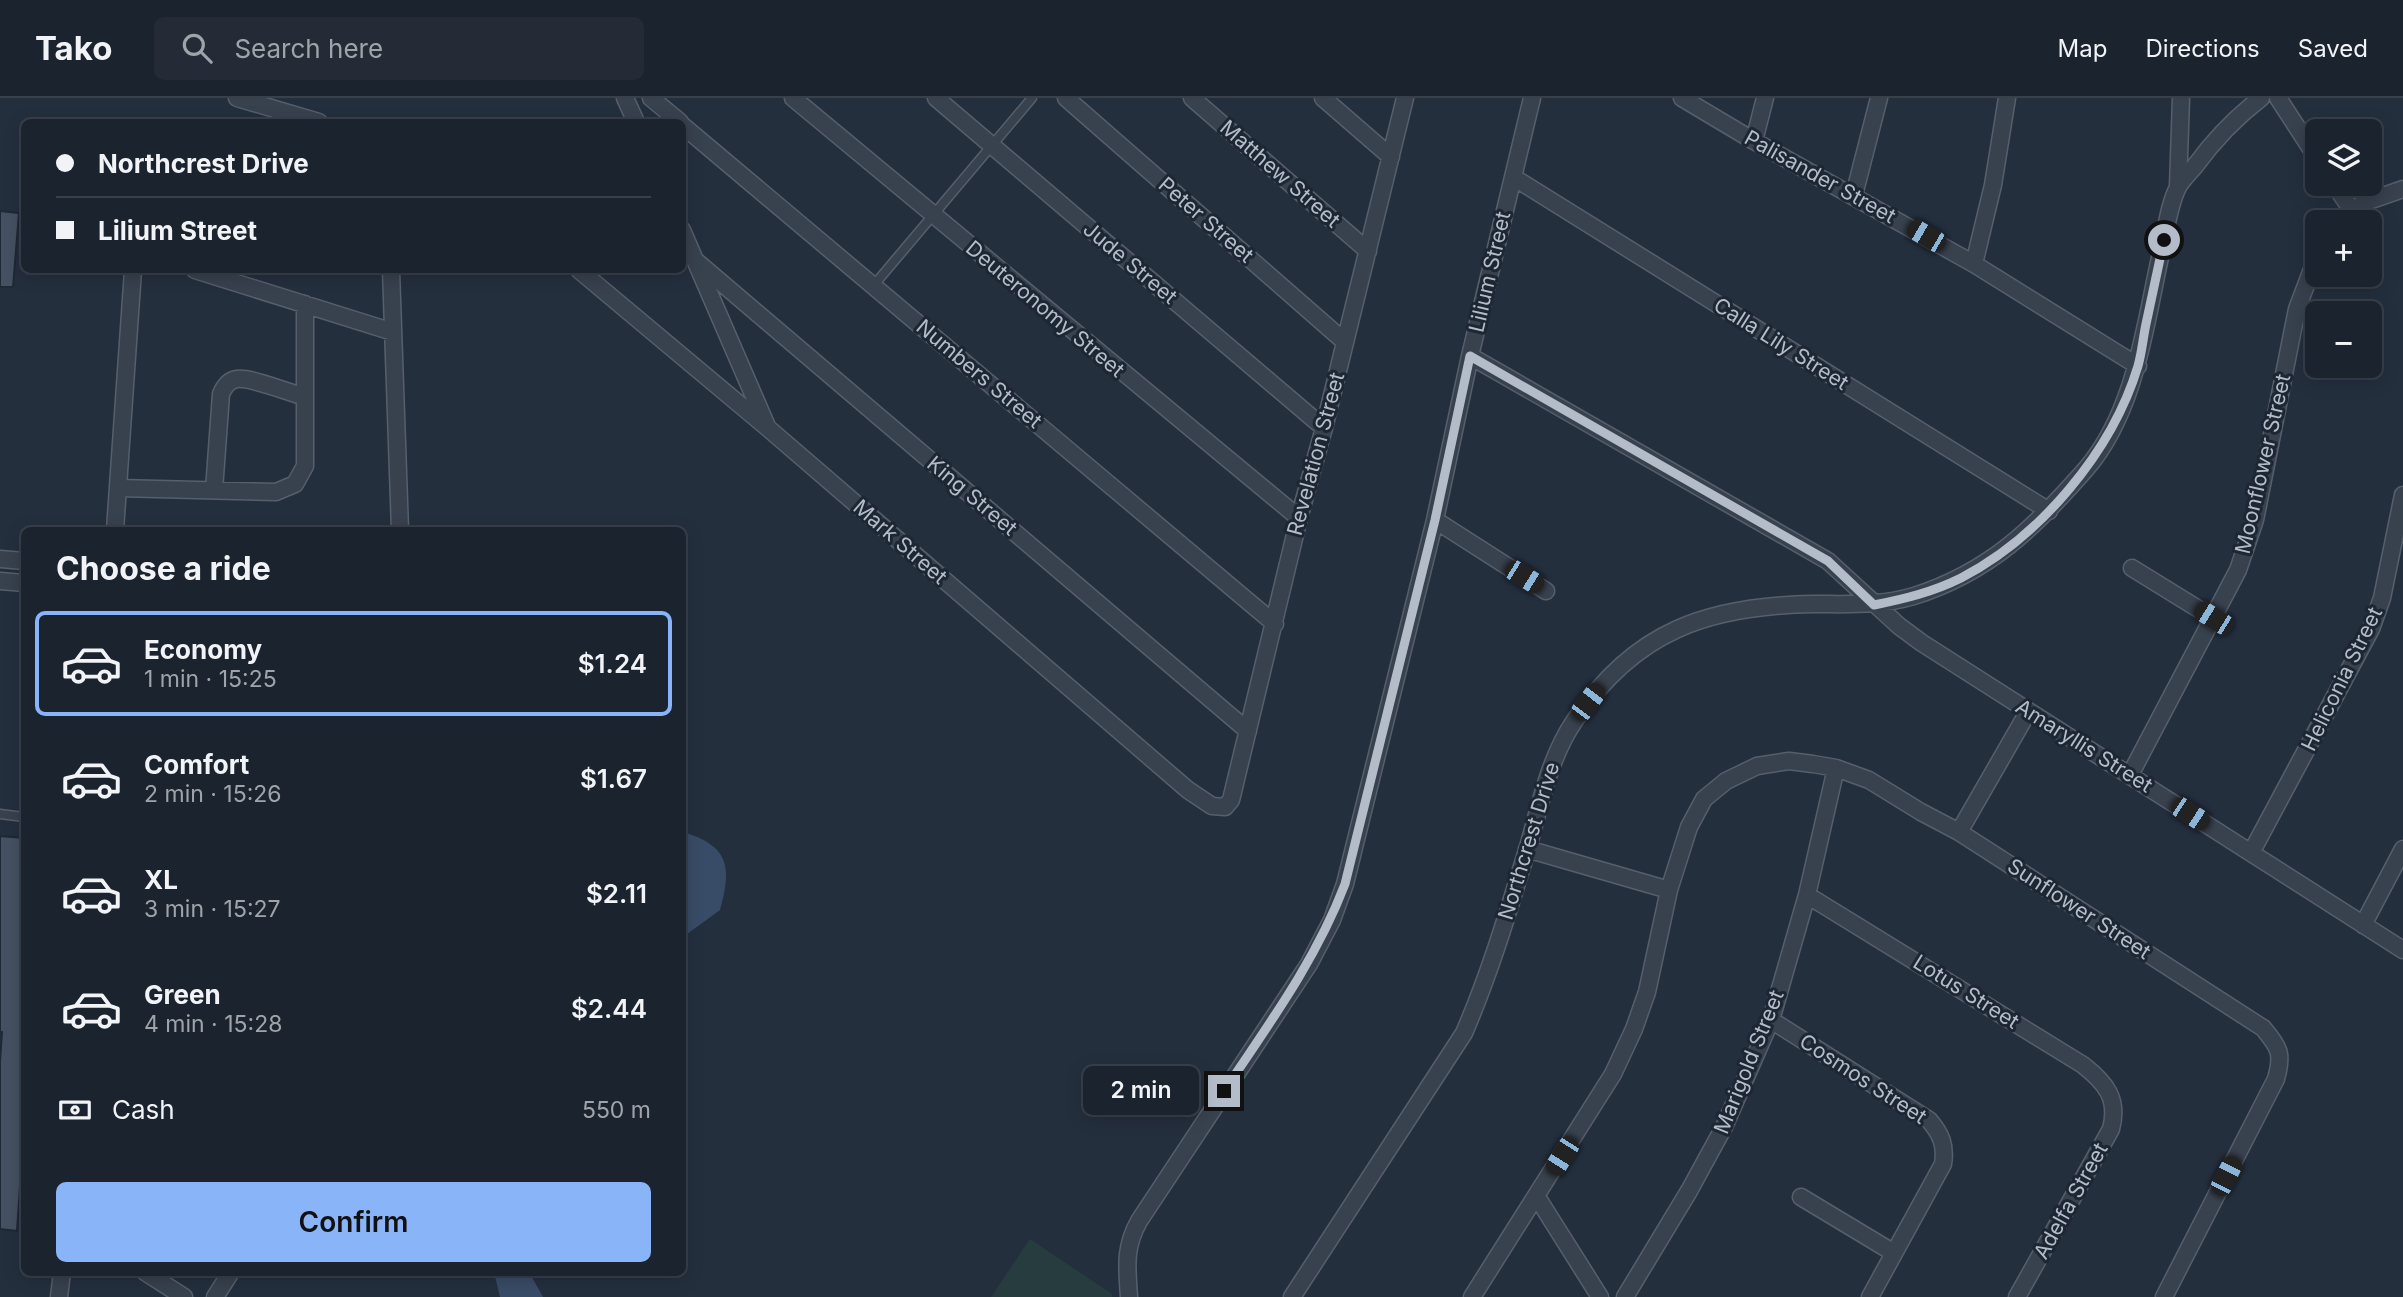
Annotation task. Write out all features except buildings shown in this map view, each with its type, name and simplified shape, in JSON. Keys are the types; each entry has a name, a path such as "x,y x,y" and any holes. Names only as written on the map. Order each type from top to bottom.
{"street":[{"path":"237,98 309,119"},
{"path":"625,98 635,119"},
{"name":"Numbers Street","path":"651,98 675,119"},
{"name":"Deuteronomy Street","path":"793,98 1298,518"},
{"name":"Jude Street","path":"936,98 1324,428"},
{"name":"Peter Street","path":"1066,98 1345,342"},
{"name":"Matthew Street","path":"1192,98 1368,251"},
{"path":"1323,98 1391,157"},
{"name":"Revelation Street","path":"1225,807 1231,800 1275,624 1298,518 1324,428 1405,98"},
{"name":"Lilium Street","path":"1129,1297 1129,1239 1308,964 1332,920 1345,884 1435,520 1470,356 1532,98"},
{"name":"Palisander Street","path":"1682,98 1974,264 2138,366"},
{"path":"1754,141 1765,98"},
{"path":"1854,195 1879,98"},
{"path":"1974,264 1993,185 2007,98"},
{"path":"2178,187 2181,98"},
{"name":"Northcrest Drive","path":"1292,1297 1464,1033 1482,993 1553,761 1573,721 1603,683 1644,648 1681,626 1745,609 1803,605 1874,605 1911,597 1960,578 2011,546 2049,511 2090,464 2117,418 2138,366 2168,219 2178,187 2211,144 2239,114 2261,98"},
{"path":"2278,98 2305,140"},
{"name":"Numbers Street","path":"686,128 1275,624"},
{"name":"Calla Lily Street","path":"1513,177 2049,511"},
{"path":"2355,210 2363,203 2403,189"},
{"path":"686,239 769,429"},
{"name":"King Street","path":"696,261 1248,731"},
{"path":"115,527 133,273"},
{"path":"205,273 393,332"},
{"path":"391,273 400,527"},
{"name":"Mark Street","path":"583,273 769,429 1188,790 1212,806 1225,807"},
{"name":"Moonflower Street","path":"2130,775 2238,570 2255,520 2297,309 2305,287"},
{"path":"118,488 276,492 295,484 305,466 305,304"},
{"name":"Amaryllis Street","path":"1470,356 1828,561 1874,605 1922,643 2403,950"},
{"path":"214,490 221,394 224,387 231,381 245,379 305,397"},
{"name":"Heliconia Street","path":"2251,853 2371,629 2382,598 2403,495"},
{"path":"1435,520 1546,592"},
{"path":"0,559 21,561"},
{"path":"2132,568 2213,618"},
{"path":"0,581 21,583"},
{"path":"1959,832 2028,712"},
{"name":"Sunflower Street","path":"1472,1297 1613,1074 1634,1030 1647,992 1669,890 1689,827 1704,799 1726,780 1757,766 1789,761 1836,768 1869,780 1959,832 2263,1028 2275,1042 2280,1052 2276,1079 2164,1297"},
{"name":"Marigold Street","path":"1625,1297 1724,1128 1770,1020 1807,895 1836,768"},
{"path":"1527,849 1669,890"},
{"path":"2363,925 2403,849"},
{"name":"Lotus Street","path":"1807,895 2083,1065 2099,1078 2113,1102"},
{"name":"Cosmos Street","path":"1770,1020 1929,1120 1943,1141 1943,1164 1870,1297"},
{"name":"Adelfa Street","path":"2017,1297 2111,1129 2115,1114 2113,1102"},
{"path":"1801,1196 1894,1253"},
{"path":"1537,1197 1600,1297"},
{"path":"60,1297 62,1276"},
{"path":"151,1276 184,1297"},
{"path":"215,1297 228,1276"}],"lane":[{"path":"874,285 1032,98"},
{"path":"0,814 21,817"}],"green space":[{"path":"1030,1239 1112,1294 1112,1297 991,1297"}],"water":[{"path":"686,833 710,844 723,860 726,881 720,910 686,935"},
{"path":"495,1276 531,1276 543,1297 500,1297"}],"route":[{"path":"1224,1091 1308,964 1332,920 1345,884 1435,520 1470,356 1828,561 1874,605 1911,597 1938,587 1988,562 2011,546 2049,511 2090,464 2117,418 2138,366 2164,240"}]}
